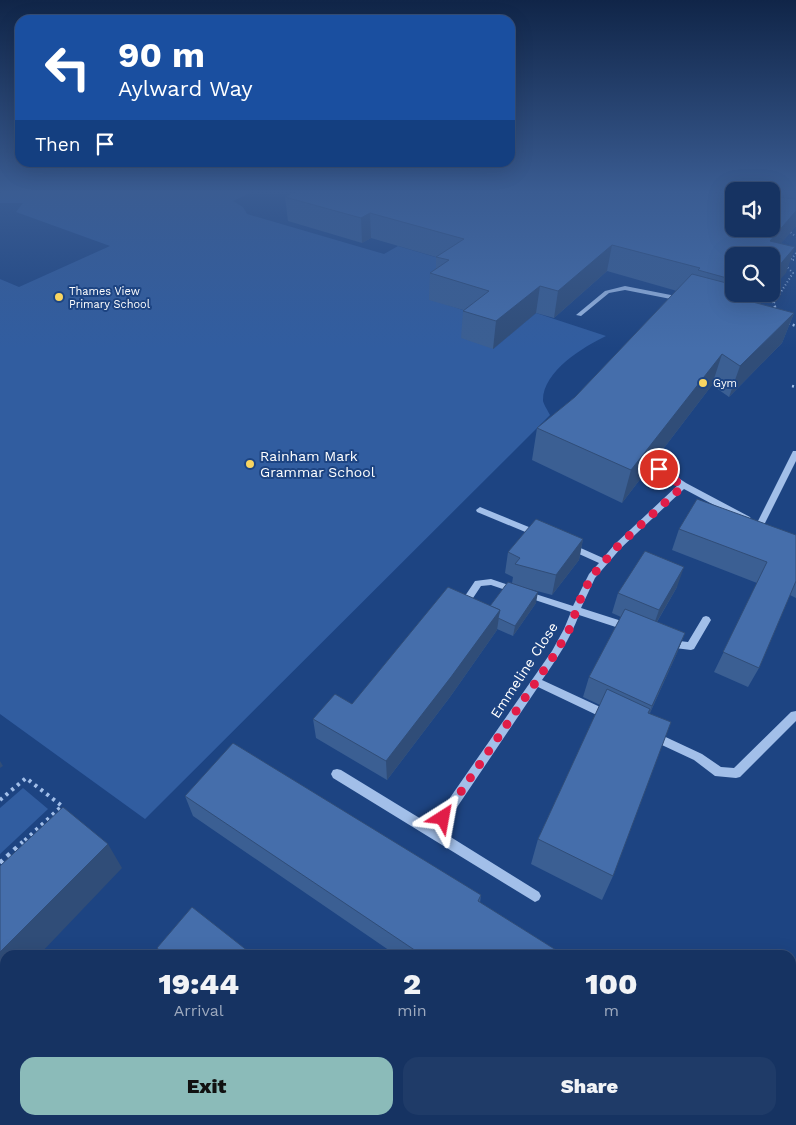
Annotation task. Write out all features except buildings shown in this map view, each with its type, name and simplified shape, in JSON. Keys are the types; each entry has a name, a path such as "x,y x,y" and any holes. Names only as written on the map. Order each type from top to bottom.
{"street":[{"path":"578,315 607,292 626,288 688,300"},
{"path":"659,469 683,486 764,526 796,453"},
{"name":"Emmeline Close","path":"433,833 536,682 569,630 592,576 683,486"},
{"path":"480,510 543,536"},
{"path":"560,543 605,562"},
{"path":"464,605 478,583 490,582 607,618 641,632"},
{"path":"658,639 675,646 691,646 706,620"},
{"path":"536,682 617,720"},
{"path":"644,732 698,757 719,772 736,773 795,715"},
{"path":"337,774 535,896"}],"path":[{"path":"785,266 796,253"},
{"path":"791,260 796,260"},
{"path":"777,314 773,301 792,273 785,266 780,265"},
{"path":"782,321 796,326"},
{"path":"0,800 26,778 62,806 0,863"}],"shaded area":[{"name":"Rainham Mark Grammar School","path":"103,244 348,244 384,254 398,246 462,265 430,299 487,318 493,349 536,313 606,336 576,354 556,371 549,380 544,390 543,401 550,415 145,819 0,714 0,279 19,287 110,246"},
{"path":"23,788 48,809 0,854 0,808"}],"place":[{"name":"Thames View Primary School","path":"59,297"},
{"name":"Gym","path":"703,383"},
{"name":"Rainham Mark Grammar School","path":"250,464"}],"route":[{"path":"443,818 555,654 569,630 582,595 592,576 618,546 683,486 659,469"}]}
